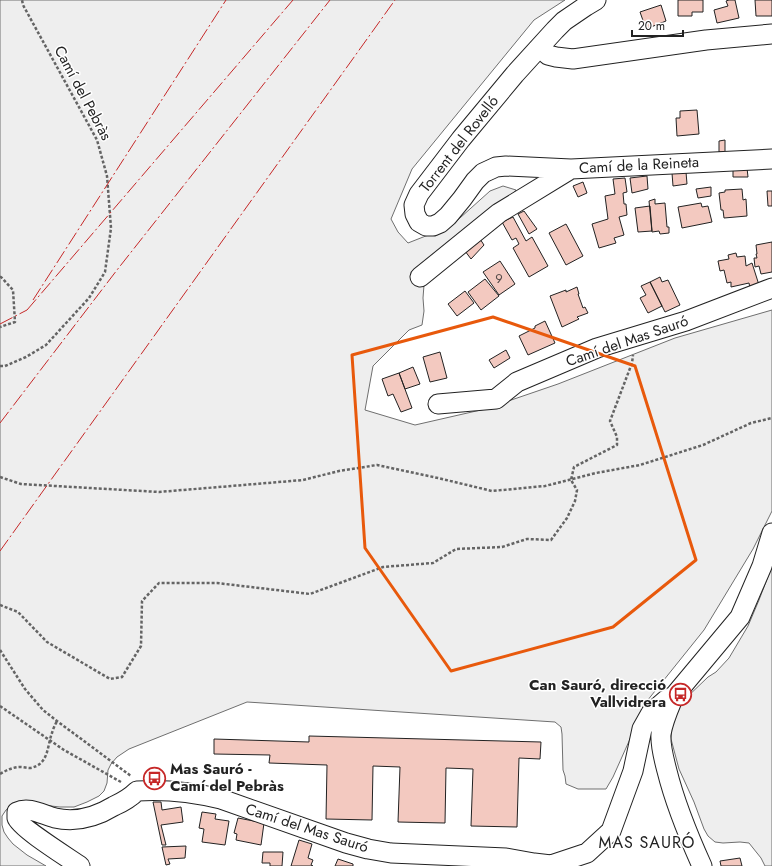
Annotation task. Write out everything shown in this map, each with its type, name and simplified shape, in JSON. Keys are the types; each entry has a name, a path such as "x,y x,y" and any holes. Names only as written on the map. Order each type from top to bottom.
{"street":[{"name":"Torrent del Rovelló","path":"571,169 513,166 496,167 483,173 475,181 448,216 440,223 433,226 426,226 419,222 415,214 414,205 419,194 511,79 554,30 564,21 596,0"},
{"path":"540,47 548,55 573,59 706,40 772,34"},
{"name":"Camí de la Reineta","path":"420,277 499,213 571,169 772,159"},
{"name":"Camí del Mas Sauró","path":"438,404 496,399 517,382 597,348 686,321 772,288"},
{"name":"Camí del Mas Sauró","path":"136,790 157,789 202,794 221,799 346,843 391,853 506,858 551,865 587,853 611,831 633,770 642,729 651,713 666,700 674,696 740,617 762,566 772,533"},
{"path":"674,696 661,734 662,753 670,783 702,866"},
{"path":"80,866 19,822 17,812 21,810 28,810 65,820 84,819 107,810 132,796 136,790"}],"path":[{"name":"Camí del Pebràs","path":"0,366 5,366 26,357 46,345 89,298 105,272 111,228 107,176 97,140 23,5 22,0"},
{"path":"0,277 13,290 15,322 0,327"},
{"path":"0,605 18,612 47,642 110,679 122,677 140,646 142,601 159,583 217,583 310,594 382,567 433,563 456,549 502,547 527,539 551,540 567,518 575,501 577,490 571,480 574,467 617,445 617,437 610,421 632,363 635,336"},
{"path":"0,477 21,484 159,492 303,480 339,471 377,465 492,491 545,486 596,473 640,465 703,445 751,423 772,418"},
{"path":"0,650 24,688 43,710 133,777 136,784 136,790 64,750 0,706"},
{"path":"0,774 12,768 30,768 37,766 48,752 52,732 57,721"}],"highlighted area":[{"path":"493,317 635,366 696,560 613,627 451,671 365,548 352,355"}],"shaded area":[{"path":"0,0 565,0 534,20 412,169 391,219 398,232 408,243 451,226 490,191 503,186 516,190 508,200 424,285 424,311 422,325 409,330 373,366 365,410 415,425 485,409 558,384 675,338 772,310 772,511 753,549 704,630 647,701 613,777 606,789 578,789 566,784 563,770 561,727 555,722 247,702 129,749 117,757 111,764 108,770 107,783 104,791 99,796 87,802 74,807 42,805 12,806 6,810 2,816 4,832 13,844 27,855 46,866 0,866"},
{"path":"772,566 772,866 765,866 761,858 749,843 715,842 708,836 679,769 671,739 673,714 684,700 708,677 716,672 729,658 748,626"}],"building":[{"path":"678,0 703,0 703,12 692,12 692,16 678,16"},
{"path":"735,0 739,18 717,23 714,10 728,6 726,1"},
{"path":"755,0 772,0 772,16 756,16"},
{"path":"661,5 666,21 646,29 640,12"},
{"path":"697,110 699,134 677,136 676,118 680,118 680,111"},
{"path":"725,140 725,152 719,152 719,141"},
{"path":"747,168 748,177 733,177 733,169"},
{"path":"686,172 687,184 673,186 672,173"},
{"path":"647,176 648,189 632,193 630,178"},
{"path":"625,178 627,192 623,193 627,215 619,217 624,235 614,238 616,243 599,248 592,224 608,219 605,196 615,194 613,179"},
{"path":"583,182 587,193 578,197 573,186"},
{"path":"711,187 711,196 698,198 696,189"},
{"path":"742,189 743,200 746,199 747,216 724,218 723,210 721,210 719,193 725,192 725,190"},
{"path":"767,191 772,191 772,206 768,206"},
{"path":"655,199 655,204 665,203 669,233 660,234 659,231 652,232 649,201"},
{"path":"701,203 702,207 708,206 712,222 682,228 678,207"},
{"path":"650,206 652,231 638,232 635,208"},
{"path":"524,211 537,229 529,234 518,214"},
{"path":"513,217 526,241 532,237 548,266 529,277 513,248 519,244 516,238 512,240 502,222"},
{"path":"566,224 583,256 566,265 549,233"},
{"path":"478,236 484,245 471,259 465,251"},
{"path":"772,242 772,272 761,274 759,266 755,267 754,258 757,258 756,245"},
{"path":"736,253 737,257 745,256 746,266 752,263 759,285 750,288 749,283 731,287 731,282 727,283 724,270 720,271 718,261 729,259 728,255"},
{"path":"500,261 515,284 499,295 483,272"},
{"path":"660,277 662,282 668,280 680,305 665,312 650,282"},
{"path":"485,279 499,296 481,310 468,292"},
{"path":"650,282 662,306 648,313 640,298 646,295 641,286"},
{"path":"577,287 583,308 585,307 588,313 577,317 579,319 562,327 550,296 566,290 566,292"},
{"path":"465,291 474,303 457,316 448,304"},
{"path":"545,321 555,343 528,355 519,336"},
{"path":"506,350 510,358 494,368 489,360"},
{"path":"440,352 447,378 430,382 423,357"},
{"path":"413,367 420,384 405,389 399,373"},
{"path":"399,373 412,408 401,412 393,394 388,396 382,379"},
{"path":"309,736 541,742 540,759 519,758 517,827 471,826 473,769 446,768 445,823 398,822 400,767 373,766 372,820 326,819 327,765 269,763 270,755 214,754 214,739 309,742"},
{"path":"153,802 161,802 162,810 181,807 183,822 161,825 166,845 162,845"},
{"path":"202,812 216,814 215,819 229,821 225,845 202,842 204,829 199,828"},
{"path":"238,818 264,823 261,845 236,840 237,834 234,833"},
{"path":"299,840 312,844 308,858 313,860 311,865 313,866 291,866"},
{"path":"186,846 185,858 168,859 170,864 166,865 162,847"},
{"path":"263,852 283,852 282,866 270,866 270,863 262,863"},
{"path":"740,858 742,866 721,866 720,861"},
{"path":"338,859 353,864 353,866 335,866"}],"power":[{"path":"33,300 226,0"},
{"path":"27,310 293,0"},
{"path":"0,423 117,270 330,0"},
{"path":"0,551 395,0"},
{"path":"0,324 27,310"}],"place":[{"name":"Can Sauró, direcció Vallvidrera","path":"681,694"},
{"name":"Mas Sauró - Camí del Pebràs","path":"155,778"}],"district":[{"name":"MAS SAURÓ","path":"647,842"}]}
